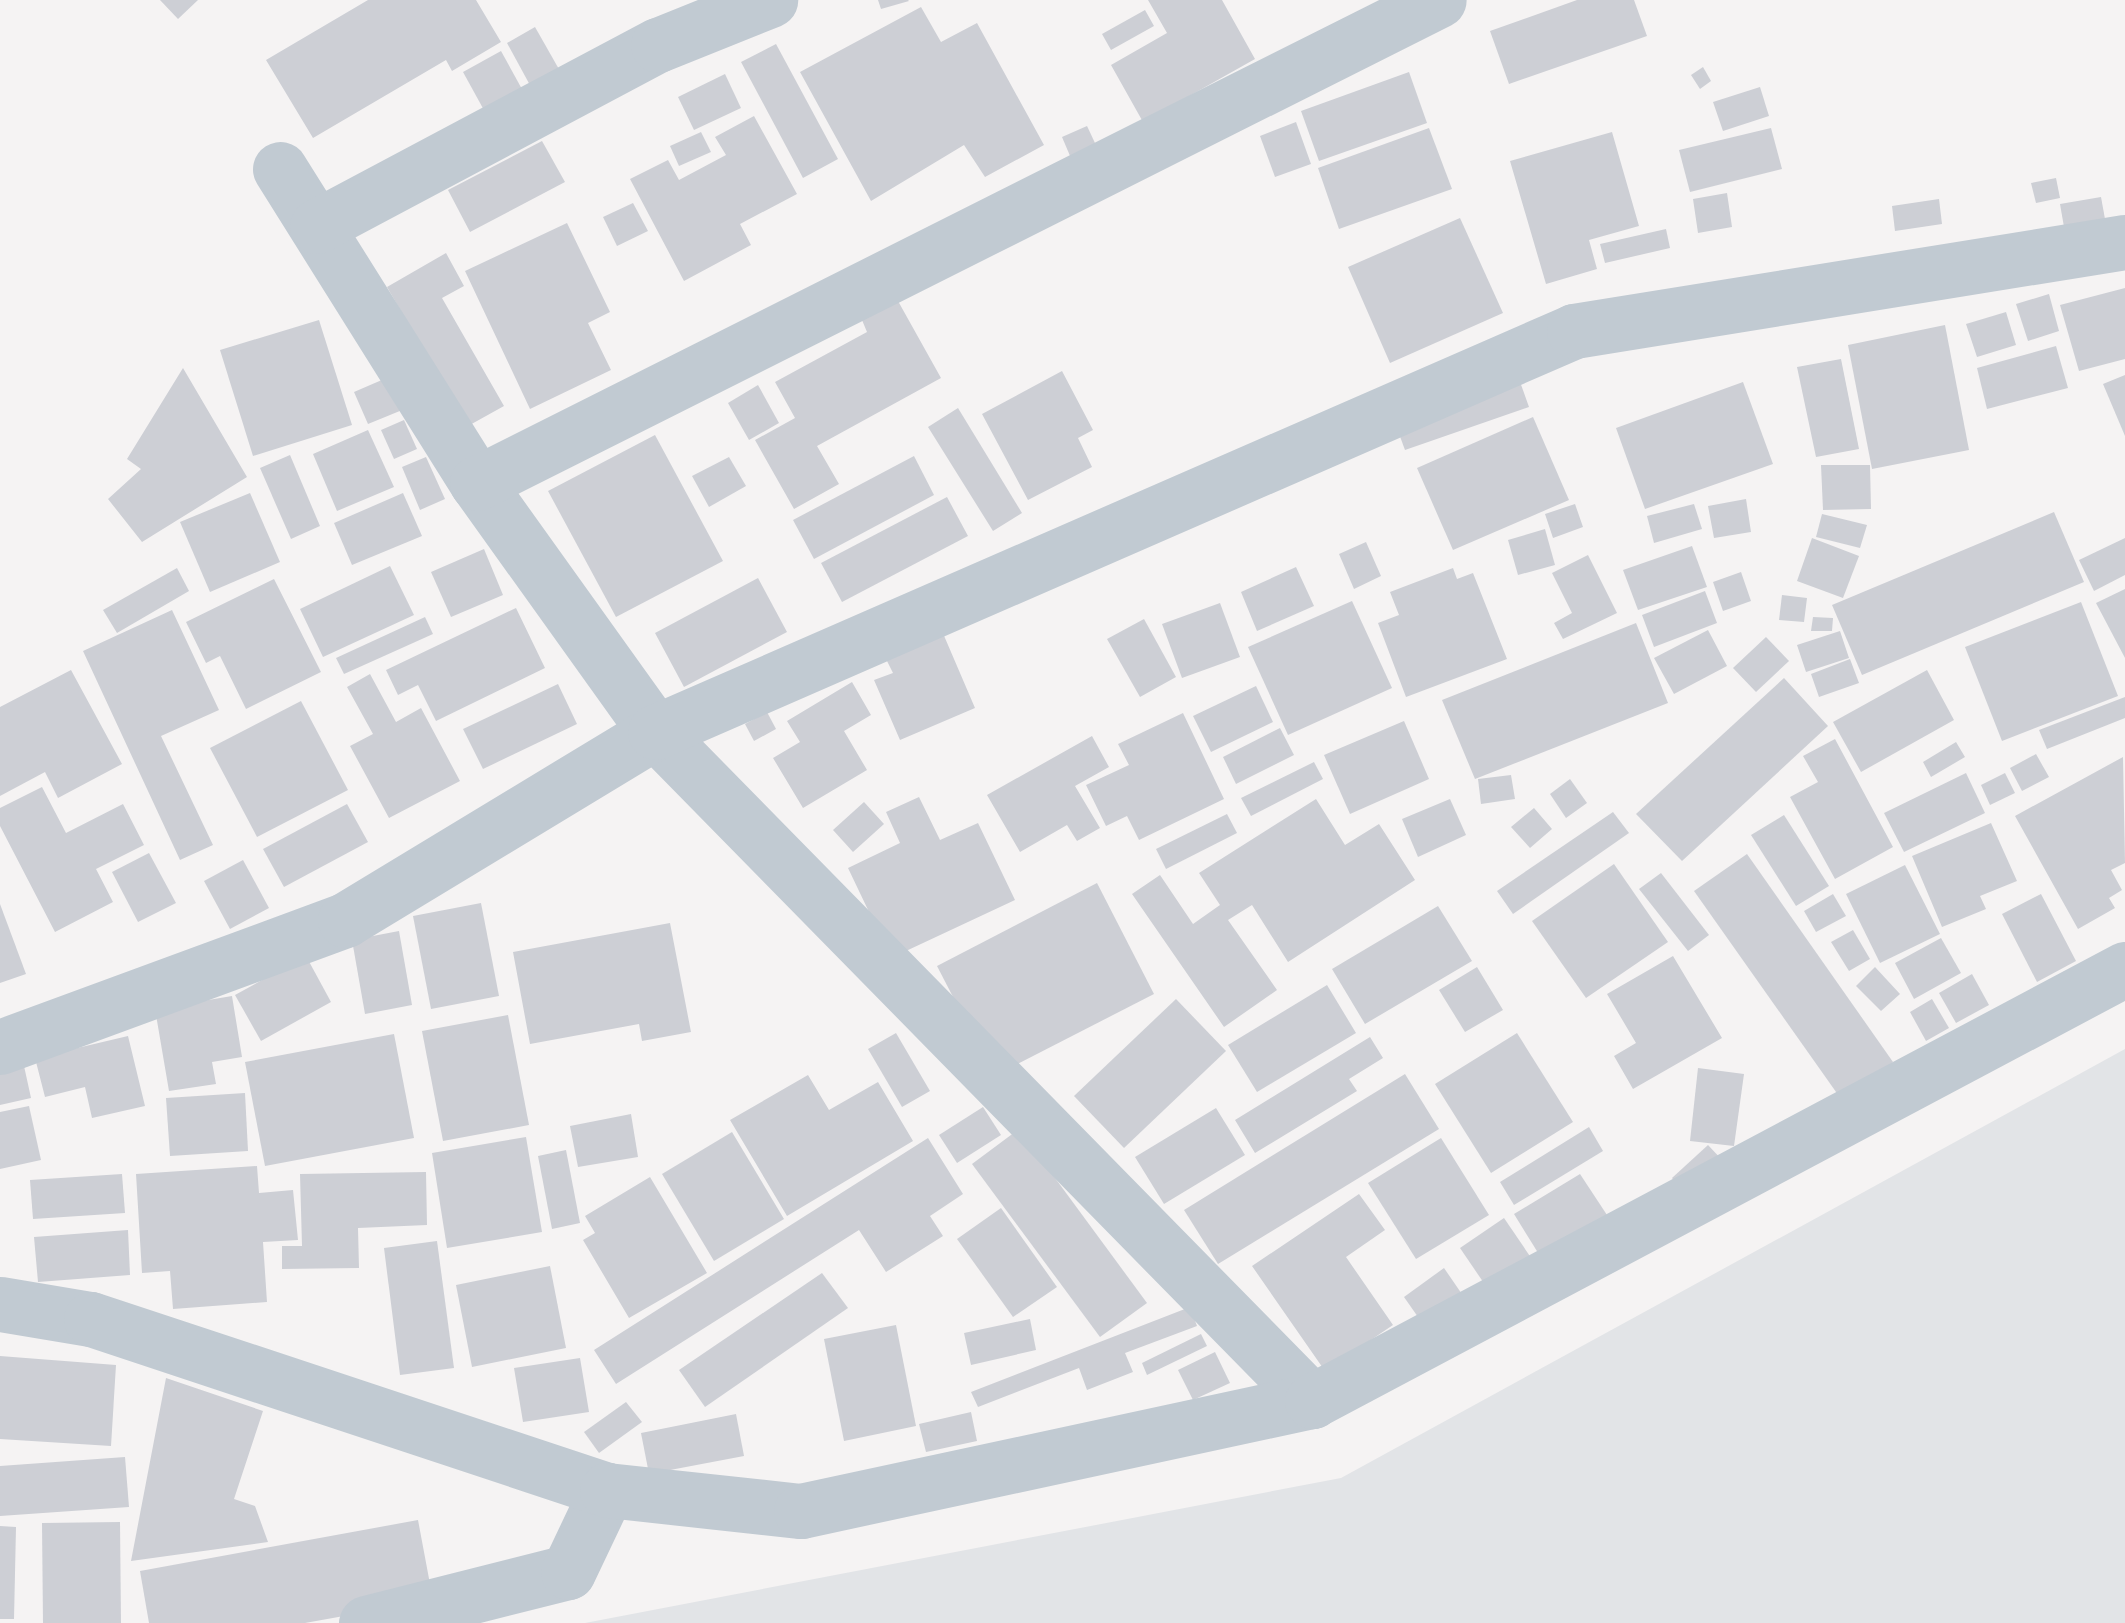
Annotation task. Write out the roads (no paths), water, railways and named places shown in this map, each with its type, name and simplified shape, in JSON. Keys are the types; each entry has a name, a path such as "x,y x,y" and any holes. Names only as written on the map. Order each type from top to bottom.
{"street":[{"path":"317,226 658,45 770,0"},
{"path":"478,483 1439,0"},
{"path":"280,169 478,483 656,732 1312,1401"},
{"path":"0,1046 345,920 656,732 1574,331 2125,242"},
{"path":"0,1304 91,1319 607,1490 800,1511 1312,1401 2125,969"},
{"path":"366,1623 568,1572 607,1490"}]}
